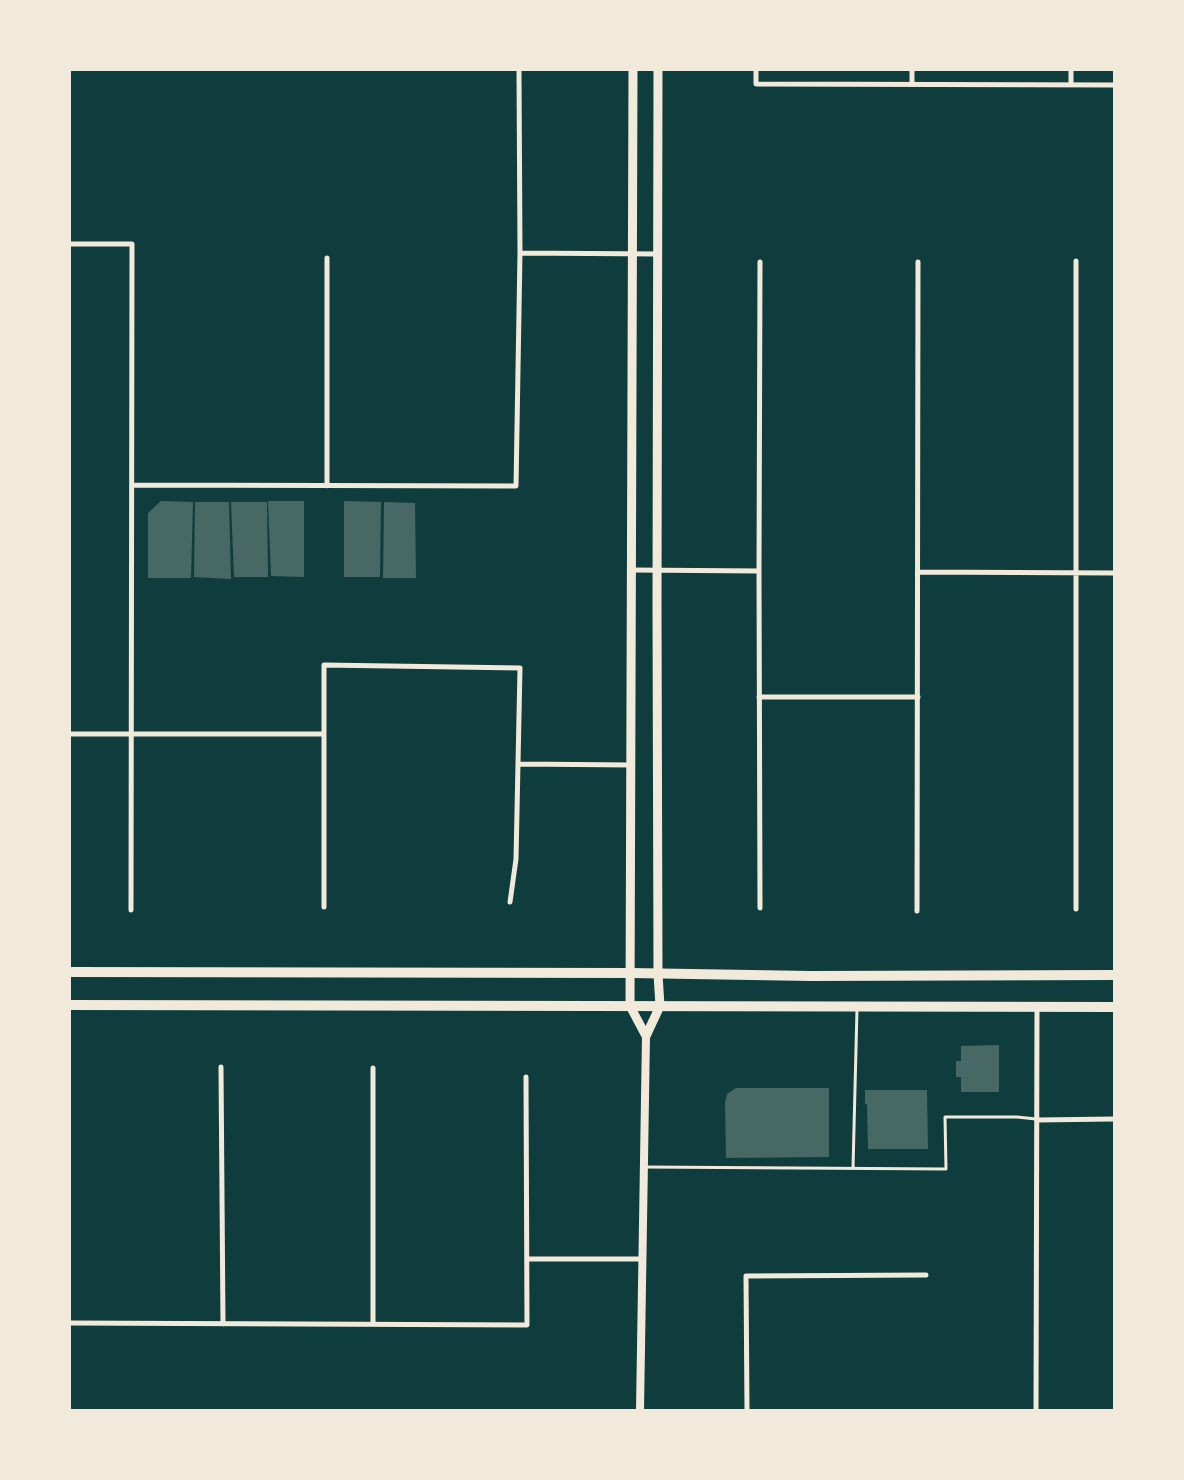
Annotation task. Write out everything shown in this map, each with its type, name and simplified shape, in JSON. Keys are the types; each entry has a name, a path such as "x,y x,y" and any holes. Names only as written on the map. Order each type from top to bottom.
{"main road":[{"path":"633,70 630,1006 646,1036"},
{"path":"646,1036 660,1006 658,974 658,70"},
{"path":"70,972 631,973 811,976 1114,975"},
{"path":"70,1005 858,1005 1114,1007"}],"street":[{"path":"132,485 516,486 520,253 519,70"},
{"path":"756,70 756,84 1114,85"},
{"path":"912,70 912,84"},
{"path":"1071,70 1071,85"},
{"path":"70,244 132,244 132,910"},
{"path":"520,253 658,254"},
{"path":"326,486 327,258"},
{"path":"1076,260 1074,573 1076,909"},
{"path":"760,262 760,908"},
{"path":"917,911 918,262"},
{"path":"632,570 759,571"},
{"path":"918,572 1114,573"},
{"path":"324,907 324,665 520,668 516,859 510,902"},
{"path":"759,697 918,697"},
{"path":"70,734 323,734"},
{"path":"518,764 632,765"},
{"path":"1036,1410 1037,1007"},
{"path":"640,1410 646,1036"},
{"path":"221,1067 223,1324"},
{"path":"373,1068 373,1324"},
{"path":"70,1323 527,1325 526,1077"},
{"path":"1037,1120 1114,1119"},
{"path":"527,1259 642,1259"},
{"path":"747,1410 746,1276 926,1275"}],"lane":[{"path":"853,1168 858,1005"},
{"path":"644,1167 946,1169 945,1117 1017,1117 1037,1120"}],"building":[{"path":"161,501 193,502 191,578 148,578 148,513"},
{"path":"268,501 304,501 304,577 271,576"},
{"path":"344,501 381,502 380,577 344,577"},
{"path":"195,502 229,502 231,579 194,577"},
{"path":"231,502 267,502 268,577 234,577"},
{"path":"384,502 415,503 416,578 383,578"},
{"path":"999,1045 999,1092 961,1092 961,1077 956,1077 956,1061 961,1061 961,1046"},
{"path":"736,1088 829,1088 829,1157 726,1158 725,1103 727,1094"},
{"path":"865,1090 927,1090 928,1149 868,1149"}]}
